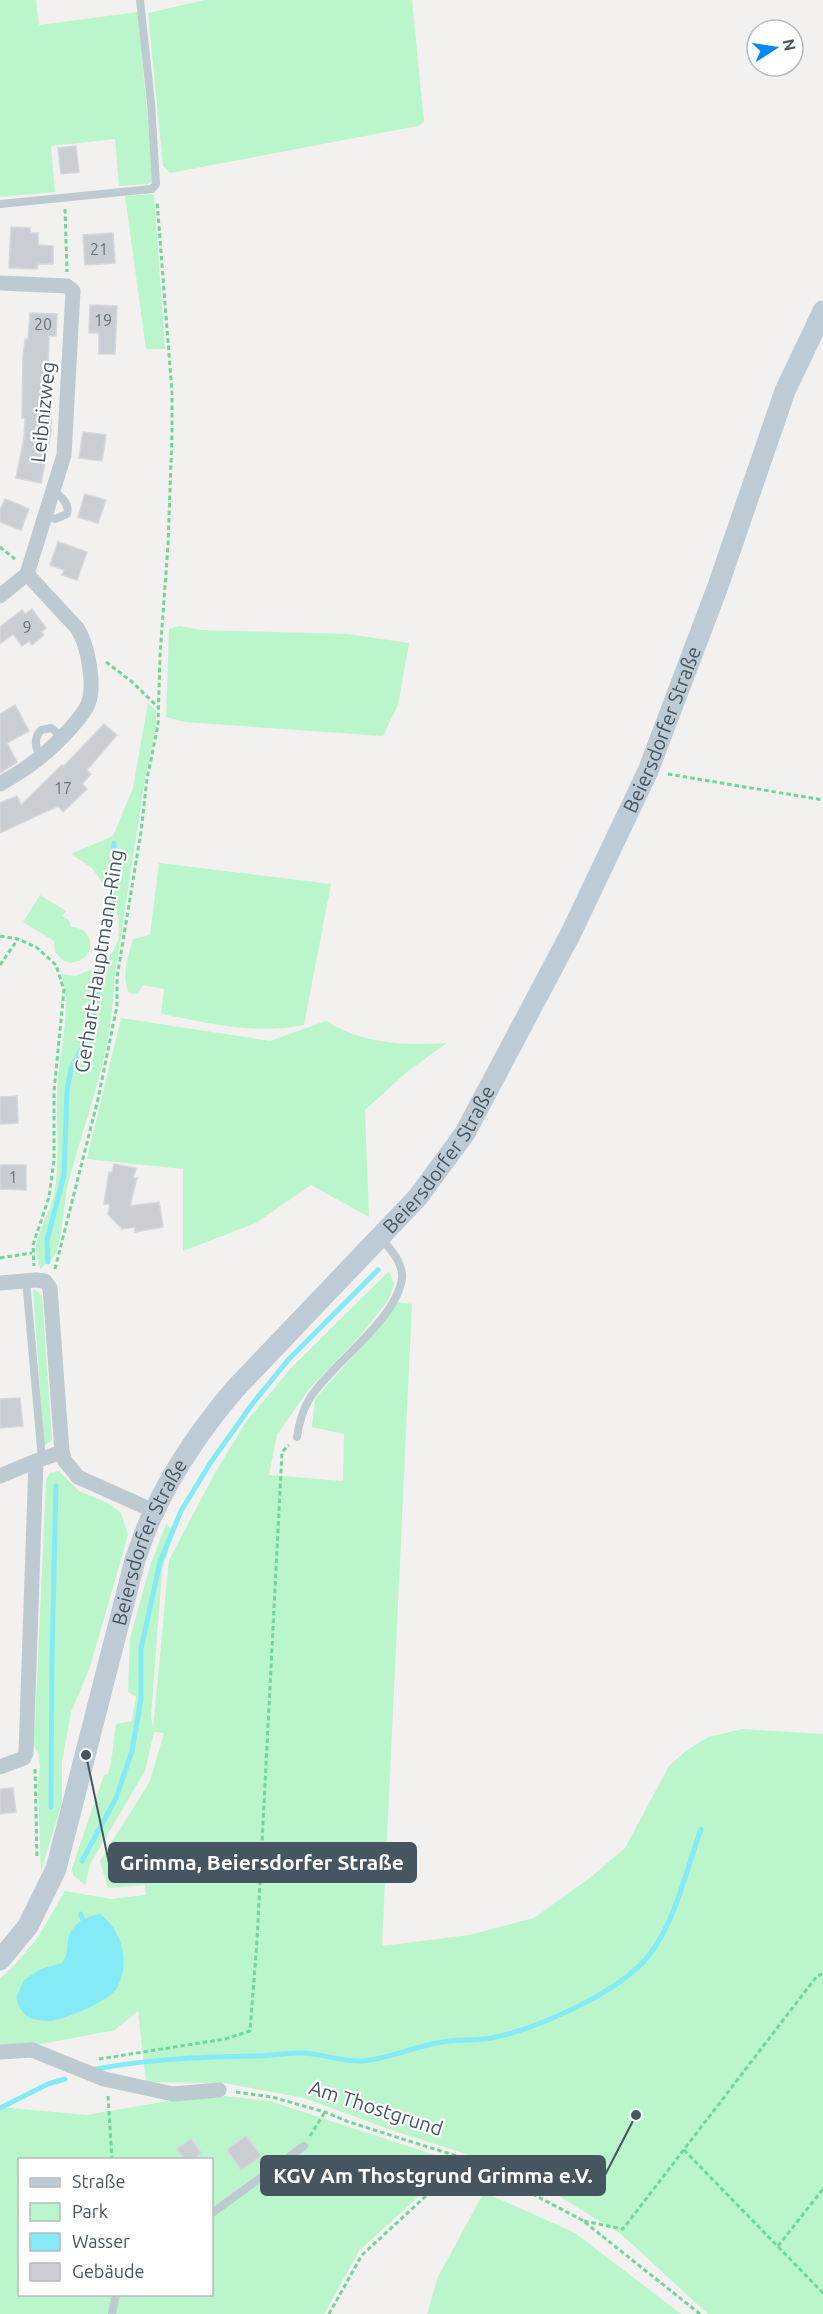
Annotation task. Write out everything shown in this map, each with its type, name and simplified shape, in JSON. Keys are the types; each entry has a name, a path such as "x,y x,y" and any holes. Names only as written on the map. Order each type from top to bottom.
{"street":[{"path":"0,283 67,286"},
{"name":"Leibnizweg","path":"27,574 64,455 73,291 67,286"},
{"name":"Beiersdorfer Straße","path":"0,1960 38,1911 56,1869 135,1560 154,1511 198,1435 227,1398 418,1197 465,1132 571,933 648,771 718,586 785,391 823,311"},
{"path":"0,596 27,574 83,637 88,653 91,680 89,702 83,714 63,737 41,759 0,784"},
{"path":"0,1283 45,1281 50,1288 62,1452 65,1461 78,1478 154,1511"},
{"path":"0,1476 62,1452"},
{"path":"0,1767 24,1758 26,1753 39,1460"},
{"path":"0,2052 32,2050 104,2079 173,2094 219,2090"}],"lane":[{"path":"0,204 152,189 156,184 151,103 140,0"},
{"path":"297,1437 301,1413 311,1396 360,1342 394,1299 402,1277 398,1258 381,1238"},
{"path":"31,1280 39,1460"},
{"path":"213,2212 304,2146"},
{"path":"112,2314 116,2296"}],"path":[{"name":"Gerhart-Hauptmann-Ring","path":"50,1288 98,1098 117,1006 120,959 141,832 147,779 158,725 172,436 172,392 156,184"},
{"path":"65,197 67,286"},
{"path":"88,653 98,656 131,681 159,708"},
{"path":"648,771 823,800"},
{"path":"0,936 18,939 36,947 56,966 64,990 54,1091 54,1160 49,1197 32,1253 31,1280"},
{"path":"0,964 18,939"},
{"path":"0,1258 32,1253"},
{"path":"74,2068 92,2061 225,2039 250,2031 257,1941 282,1452 297,1437"},
{"path":"26,1753 33,1758 35,1767 37,1867"},
{"path":"582,2220 623,2229 817,1976 823,1974"},
{"path":"104,2079 110,2104 112,2158"},
{"name":"Am Thostgrund","path":"219,2090 272,2097 325,2112 466,2160 582,2220 700,2314"},
{"path":"304,2146 325,2112"},
{"path":"684,2149 823,2293"},
{"path":"329,2314 362,2255 466,2160"},
{"path":"778,2246 823,2189"}],"green space":[{"path":"0,0 36,0 39,25 138,12 153,181 148,184 119,186 115,139 51,146 55,192 0,197"},
{"path":"205,0 412,0 424,122 418,126 170,173 163,166 148,13"},
{"path":"154,194 165,349 146,349 125,196"},
{"path":"180,626 201,630 348,634 409,643 398,705 383,736 185,722 166,717 169,629"},
{"path":"148,703 156,711 156,726 145,779 114,980 109,1032 104,1058 68,1184 56,1252 40,1269 36,1253 37,1244 53,1198 57,1172 57,1092 66,1003 62,974 75,976 106,964 118,941 119,919 110,893 92,868 71,854 113,836 133,788"},
{"path":"159,863 331,884 304,1025 267,1029 232,1027 197,1021 161,1014 164,989 143,985 138,994 129,993 125,973 127,959 133,939 150,935"},
{"path":"40,895 66,911 62,916 69,920 71,927 81,929 87,934 90,948 82,960 64,961 55,952 54,941 23,922"},
{"path":"121,1018 270,1041 326,1021 355,1035 385,1042 447,1043 408,1071 365,1110 369,1217 311,1185 256,1223 183,1251 183,1169 87,1159"},
{"path":"389,1271 394,1284 389,1299 359,1337 309,1389 277,1435 269,1475 343,1481 344,1434 312,1427 315,1399 387,1318 397,1302 412,1304 382,1946 469,1935 534,1918 591,1877 625,1848 669,1766 686,1751 708,1737 743,1729 823,1734 823,2314 708,2314 621,2234 516,2170 397,2132 304,2098 224,2083 146,2082 138,2011 115,2030 31,2046 0,2048 0,1978 13,1967 38,1937 65,1891 111,1899 146,1895 145,1885 108,1888 100,1861 150,1781 164,1733 154,1732 145,1771 90,1864 85,1885 73,1875 72,1868 104,1775 108,1774 116,1724 132,1721 136,1697 128,1692 130,1638 150,1566 166,1524 174,1532 162,1571 151,1716 153,1729 169,1560 215,1473 246,1422 291,1368"},
{"path":"33,1289 42,1295 52,1440 44,1446"},
{"path":"59,1471 79,1491 110,1504 121,1513 128,1535 90,1667 71,1712 62,1762 62,1802 41,1871 38,1784 40,1766 38,1752 32,1743 35,1724 46,1480 50,1473"},
{"path":"216,2095 270,2101 456,2162 359,2251 324,2314 0,2314 0,2107 86,2115"},
{"path":"484,2192 575,2233 681,2314 427,2314 438,2277"}],"water":[{"path":"100,1914 114,1929 122,1948 123,1968 117,1988 97,2004 58,2020 33,2019 27,2016 20,2008 16,1998 24,1980 41,1969 62,1963 72,1929 85,1919"}],"building":[{"path":"76,146 79,172 61,174 58,148"},
{"path":"11,227 30,228 30,233 38,233 38,245 53,246 53,264 38,264 37,269 9,268"},
{"path":"113,233 115,263 85,265 83,235"},
{"path":"90,305 117,306 115,354 99,354 99,333 89,333"},
{"path":"30,313 57,314 56,336 49,336 47,405 51,405 51,432 41,483 16,478 24,438 23,358 25,339 28,339"},
{"path":"83,432 106,435 102,461 79,458"},
{"path":"85,494 106,500 98,523 78,517"},
{"path":"5,499 29,509 21,530 0,522 0,511"},
{"path":"58,542 87,552 77,580 62,575 64,570 50,565"},
{"path":"32,609 46,628 41,632 44,635 32,645 29,641 22,646 13,634 0,644 0,627 22,610 25,614"},
{"path":"15,705 29,731 7,743 17,762 0,773 0,714"},
{"path":"104,724 117,735 87,770 91,774 82,784 87,789 63,812 58,806 0,833 0,803 17,796 21,805 62,765 64,766"},
{"path":"17,1096 18,1123 0,1124 0,1097"},
{"path":"114,1164 136,1168 133,1178 137,1178 130,1206 159,1202 163,1227 135,1232 135,1227 122,1229 108,1214 110,1204 104,1204 109,1172 112,1173"},
{"path":"0,1165 26,1165 26,1190 0,1189"},
{"path":"20,1398 23,1426 0,1428 0,1399"},
{"path":"13,1788 16,1812 0,1814 0,1789"},
{"path":"246,2136 261,2156 241,2170 227,2150"},
{"path":"191,2139 201,2153 195,2158 183,2158 177,2149"}],"waterway":[{"path":"48,1262 47,1240 64,1175 67,1090 71,1069 85,1043 95,1006 111,925 114,843"},
{"path":"82,1861 116,1798 132,1751 141,1699 141,1649 160,1562 181,1511 211,1462 253,1403 289,1359 378,1270"},
{"path":"51,1807 56,1486"},
{"path":"96,2069 175,2059 298,2053 362,2061 442,2042 491,2038 554,2017 577,2007 619,1982 650,1954 667,1926 701,1829"},
{"path":"81,1914 83,1920"},
{"path":"0,2108 48,2084 65,2079"}],"place":[{"name":"Grimma, Beiersdorfer Straße","path":"86,1755"},
{"name":"KGV Am Thostgrund Grimma e.V.","path":"636,2115"}]}
